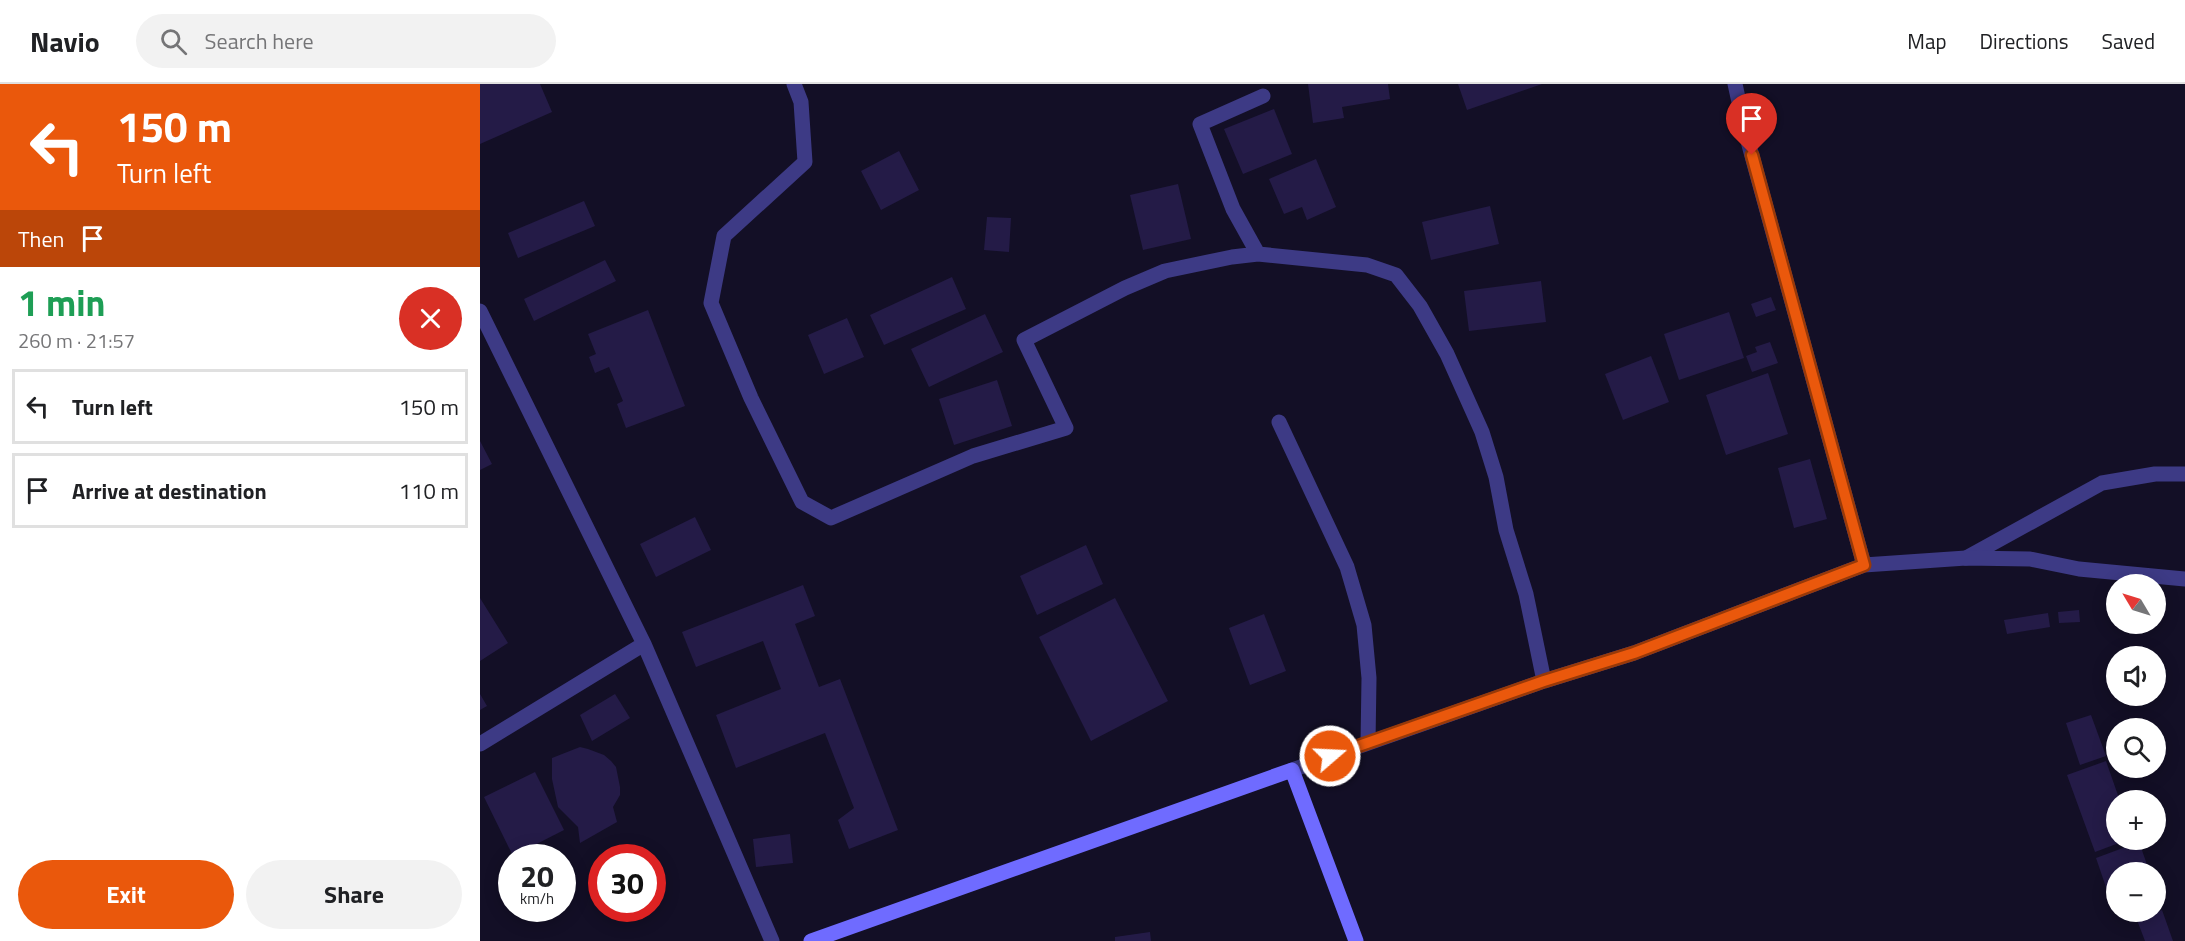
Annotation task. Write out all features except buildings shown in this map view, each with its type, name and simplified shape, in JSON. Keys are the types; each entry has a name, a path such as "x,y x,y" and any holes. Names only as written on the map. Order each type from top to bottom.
{"street":[{"path":"794,84 801,102 805,162 724,236 711,303 751,398 802,502 831,518 973,456 1066,428 1023,340 1125,288 1165,271 1258,254 1367,265 1396,275 1420,306 1447,354 1482,432 1496,477 1506,530 1526,594 1544,681"},
{"path":"1735,84 1746,134 1864,565"},
{"path":"1258,254 1233,209 1200,124 1263,96"},
{"path":"480,310 644,644 772,941"},
{"path":"1279,422 1347,567 1364,625 1369,678 1368,743"},
{"path":"1966,558 2102,483 2155,474 2185,474"},
{"path":"811,941 1544,681 1634,653 1864,565 1966,558 2030,559 2079,569 2185,579"},
{"path":"480,744 644,644"},
{"path":"1292,770 1356,941"}],"route":[{"path":"1330,756 1544,681 1634,653 1864,565 1752,155"}]}
